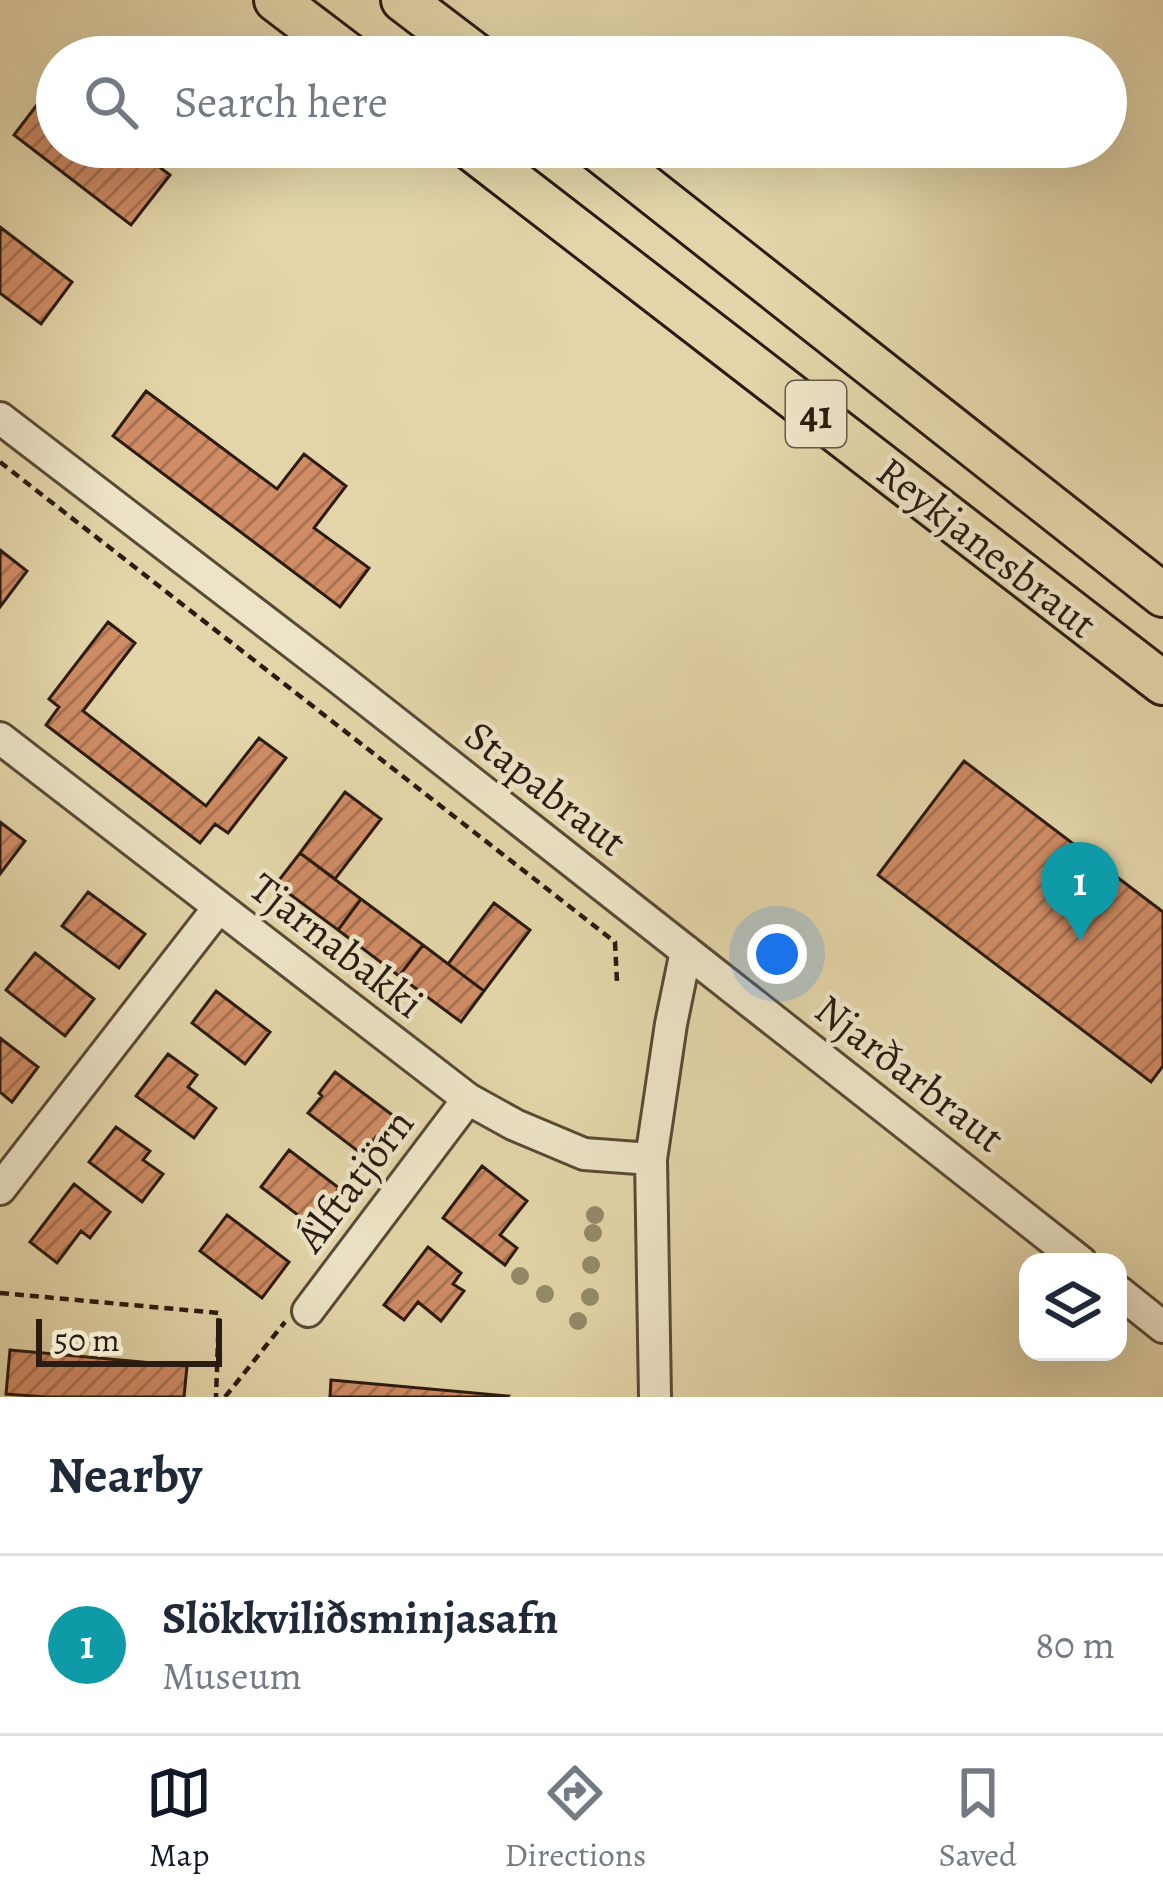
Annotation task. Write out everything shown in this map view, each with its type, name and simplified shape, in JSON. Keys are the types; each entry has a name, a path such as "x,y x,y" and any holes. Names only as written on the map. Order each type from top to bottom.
{"highway":[{"path":"276,0 323,36"},
{"path":"403,0 450,36"},
{"name":"Reykjanesbraut","path":"497,168 1163,683"},
{"name":"Reykjanesbraut","path":"622,168 1163,595"}],"street":[{"name":"Stapabraut","path":"0,418 686,951"},
{"name":"Tjarnabakki","path":"0,738 468,1099 584,1154 651,1159"},
{"path":"0,1189 219,907"},
{"path":"654,1396 651,1159 686,951"},
{"name":"Njarðarbraut","path":"686,951 1070,1253"},
{"name":"Álftatjörn","path":"308,1311 468,1099"},
{"path":"1127,1299 1163,1327"}],"path":[{"path":"0,461 615,942 616,982"},
{"path":"0,1293 219,1313 216,1397"},
{"path":"225,1397 287,1318 308,1311"}],"building":[{"path":"36,106 36,152 14,135"},
{"path":"57,168 161,168 170,175 131,225"},
{"path":"0,227 72,282 41,324 0,293"},
{"path":"146,391 277,489 304,454 346,486 314,528 369,568 340,607 113,436"},
{"path":"0,550 27,571 0,607"},
{"path":"108,622 135,643 83,711 206,806 259,738 286,758 228,833 215,824 200,843 46,725 59,707 49,699"},
{"path":"964,761 1163,912 1163,1066 1151,1082 878,875"},
{"path":"345,792 381,819 335,879 300,853"},
{"path":"0,822 25,841 0,874"},
{"path":"300,853 361,899 338,930 276,884"},
{"path":"88,892 145,934 119,968 62,926"},
{"path":"361,899 423,945 399,976 338,930"},
{"path":"494,903 530,930 484,991 448,964"},
{"path":"423,945 484,991 461,1022 399,976"},
{"path":"35,953 94,999 65,1036 6,990"},
{"path":"216,991 270,1032 245,1064 192,1023"},
{"path":"0,1038 38,1067 12,1102 0,1092"},
{"path":"168,1054 197,1075 188,1087 216,1108 194,1138 136,1096"},
{"path":"335,1072 399,1120 383,1140 377,1136 363,1155 308,1113"},
{"path":"116,1127 150,1151 143,1160 163,1174 142,1202 89,1162"},
{"path":"289,1150 339,1188 311,1225 261,1187"},
{"path":"482,1166 527,1201 500,1235 517,1248 505,1265 443,1218"},
{"path":"74,1184 110,1212 90,1238 81,1231 57,1263 30,1242"},
{"path":"227,1215 289,1262 262,1298 200,1251"},
{"path":"428,1247 461,1273 453,1284 464,1291 441,1321 418,1302 404,1320 384,1305"},
{"path":"10,1350 187,1366 184,1397 6,1394"},
{"path":"331,1380 508,1396 330,1397"}],"place":[{"name":"Slökkviliðsminjasafn","path":"1080,941"}]}
